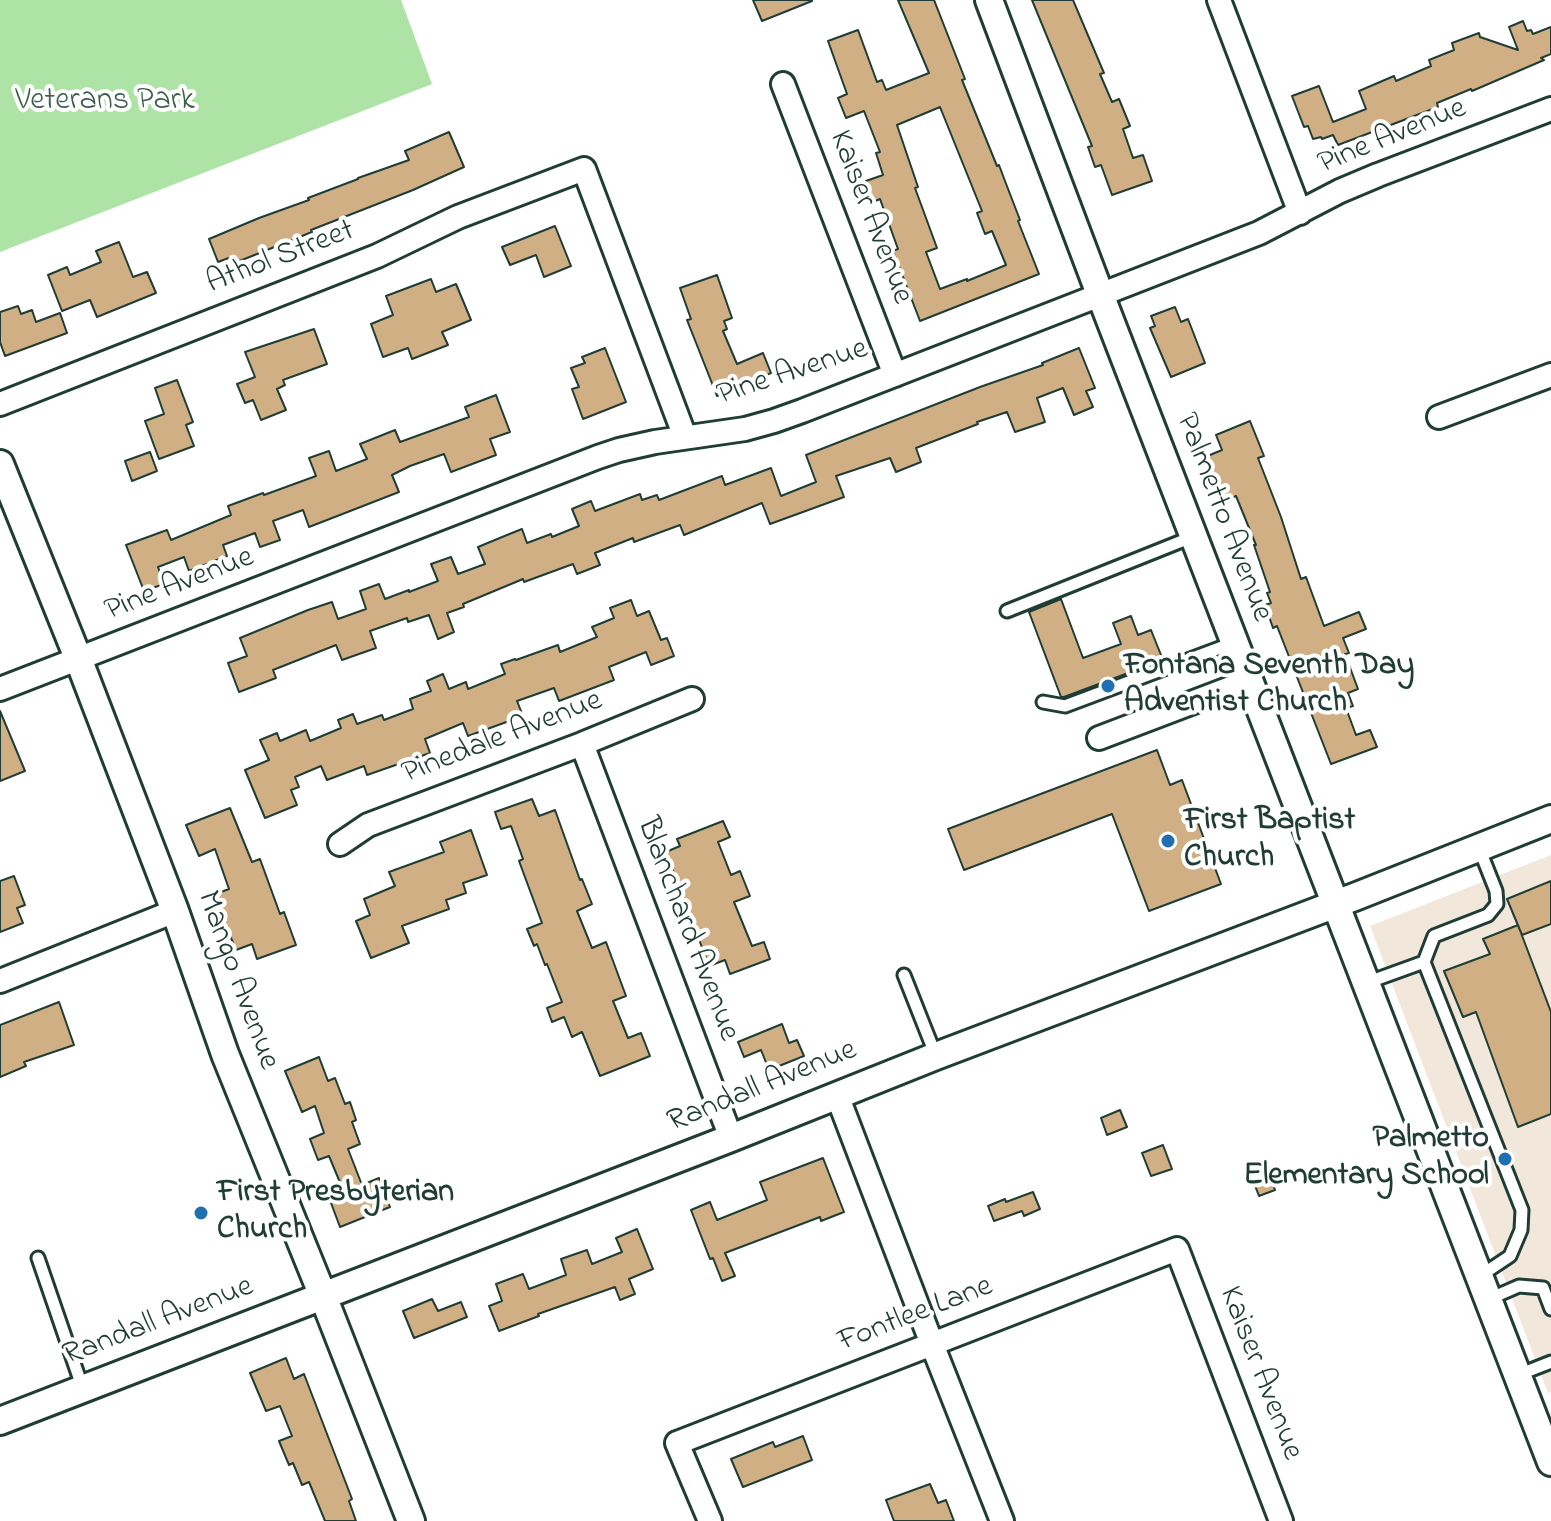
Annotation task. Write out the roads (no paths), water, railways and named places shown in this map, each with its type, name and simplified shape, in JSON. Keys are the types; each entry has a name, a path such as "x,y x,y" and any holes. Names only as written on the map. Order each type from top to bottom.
{"street":[{"name":"Palmetto Avenue","path":"989,0 1551,1462"},
{"path":"1219,0 1300,213"},
{"name":"Kaiser Avenue","path":"783,84 895,375"},
{"name":"Pine Avenue","path":"0,689 598,457 631,447 745,429 774,421 1259,233 1340,191 1551,109"},
{"name":"Athol Street","path":"0,404 377,256 458,217 584,169 685,437"},
{"path":"1439,417 1551,375"},
{"name":"Mango Avenue","path":"0,464 175,911 225,1054 411,1521"},
{"path":"1099,738 1249,681"},
{"name":"Pinedale Avenue","path":"340,844 368,825 692,699"},
{"name":"Blanchard Avenue","path":"582,744 731,1138"},
{"name":"Randall Avenue","path":"0,1421 1551,819"},
{"path":"0,981 175,911"},
{"path":"837,1095 1002,1521"},
{"name":"Kaiser Avenue","path":"1177,1249 1281,1521"},
{"name":"Fontlee Lane","path":"710,1521 677,1443 1177,1249"}],"lane":[{"path":"1007,611 1193,537"},
{"path":"1043,702 1065,706 1234,643"},
{"path":"1479,847 1496,891 1497,904 1488,915 1434,936 1424,962 1522,1210 1521,1230 1510,1256 1484,1288"},
{"path":"1366,983 1424,962"},
{"path":"904,975 936,1056"},
{"path":"38,1258 83,1389"},
{"path":"1484,1288 1543,1288 1551,1309"},
{"path":"1518,1375 1551,1362"}],"place":[{"name":"Fontana Seventh Day Adventist Church","path":"1108,686"},
{"name":"First Baptist Church","path":"1168,841"},
{"name":"Palmetto Elementary School","path":"1505,1159"},
{"name":"First Presbyterian Church","path":"201,1213"}],"park label":[{"name":"Veterans Park","path":"105,103"}]}
